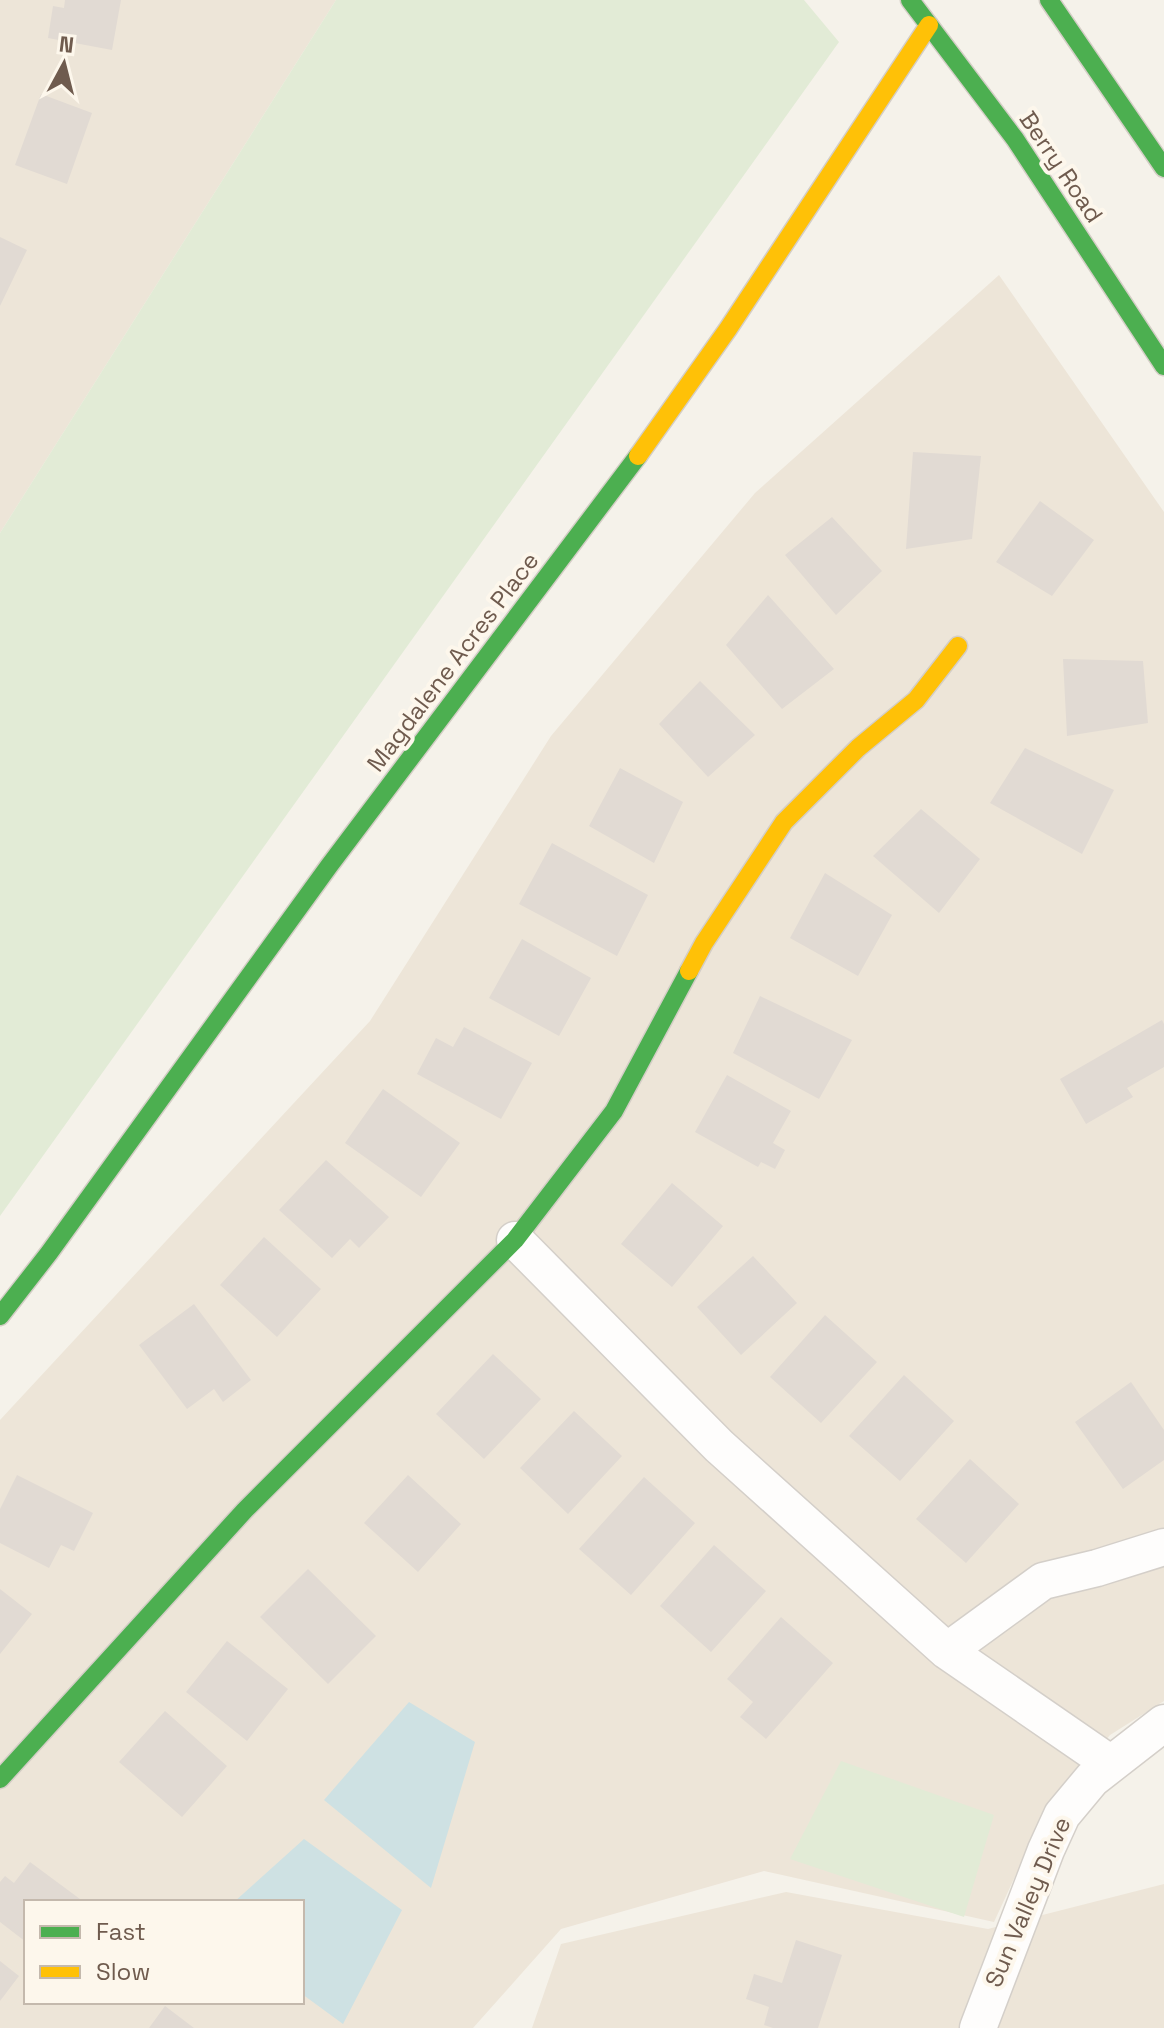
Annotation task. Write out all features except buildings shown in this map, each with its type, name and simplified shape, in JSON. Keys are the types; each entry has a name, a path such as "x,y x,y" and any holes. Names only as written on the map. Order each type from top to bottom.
{"main road":[{"name":"Berry Road","path":"910,0 1015,139 1164,366"},
{"path":"1049,0 1164,168"},
{"name":"Magdalene Acres Place","path":"0,1316 329,866 630,468 728,329 929,25"},
{"path":"0,1779 245,1510 515,1240 614,1111 704,943 784,822 858,748 916,700 958,646"}],"street":[{"path":"515,1240 719,1446 947,1651 1111,1764"},
{"path":"947,1651 1043,1581 1164,1547"},
{"name":"Sun Valley Drive","path":"978,2028 1062,1815 1075,1797 1111,1764 1164,1723"}],"shaded area":[{"path":"0,0 336,0 0,533"},
{"path":"999,275 1164,512 1164,1701 1110,1735 1043,1816 994,1922 764,1871 561,1929 473,2028 0,2028 0,1420 370,1021 551,736 755,493"},
{"path":"409,1702 475,1742 431,1888 324,1800"},
{"path":"304,1839 402,1910 343,2024 304,1995 304,1900 236,1900"},
{"path":"1164,1884 1164,2028 532,2028 561,1944 786,1892 988,1929"}],"green space":[{"path":"336,0 804,0 839,42 0,1216 0,533"},
{"path":"841,1761 994,1815 964,1917 790,1859"}],"traffic: fast":[{"path":"910,0 1015,139 1164,366"},
{"path":"1049,0 1164,168"},
{"path":"0,1316 329,866 638,456"},
{"path":"0,1779 245,1510 515,1240 614,1111 689,971"}],"traffic: slow":[{"path":"638,456 728,329 929,25"},
{"path":"689,971 704,943 784,822 858,748 916,700 958,646"}]}
